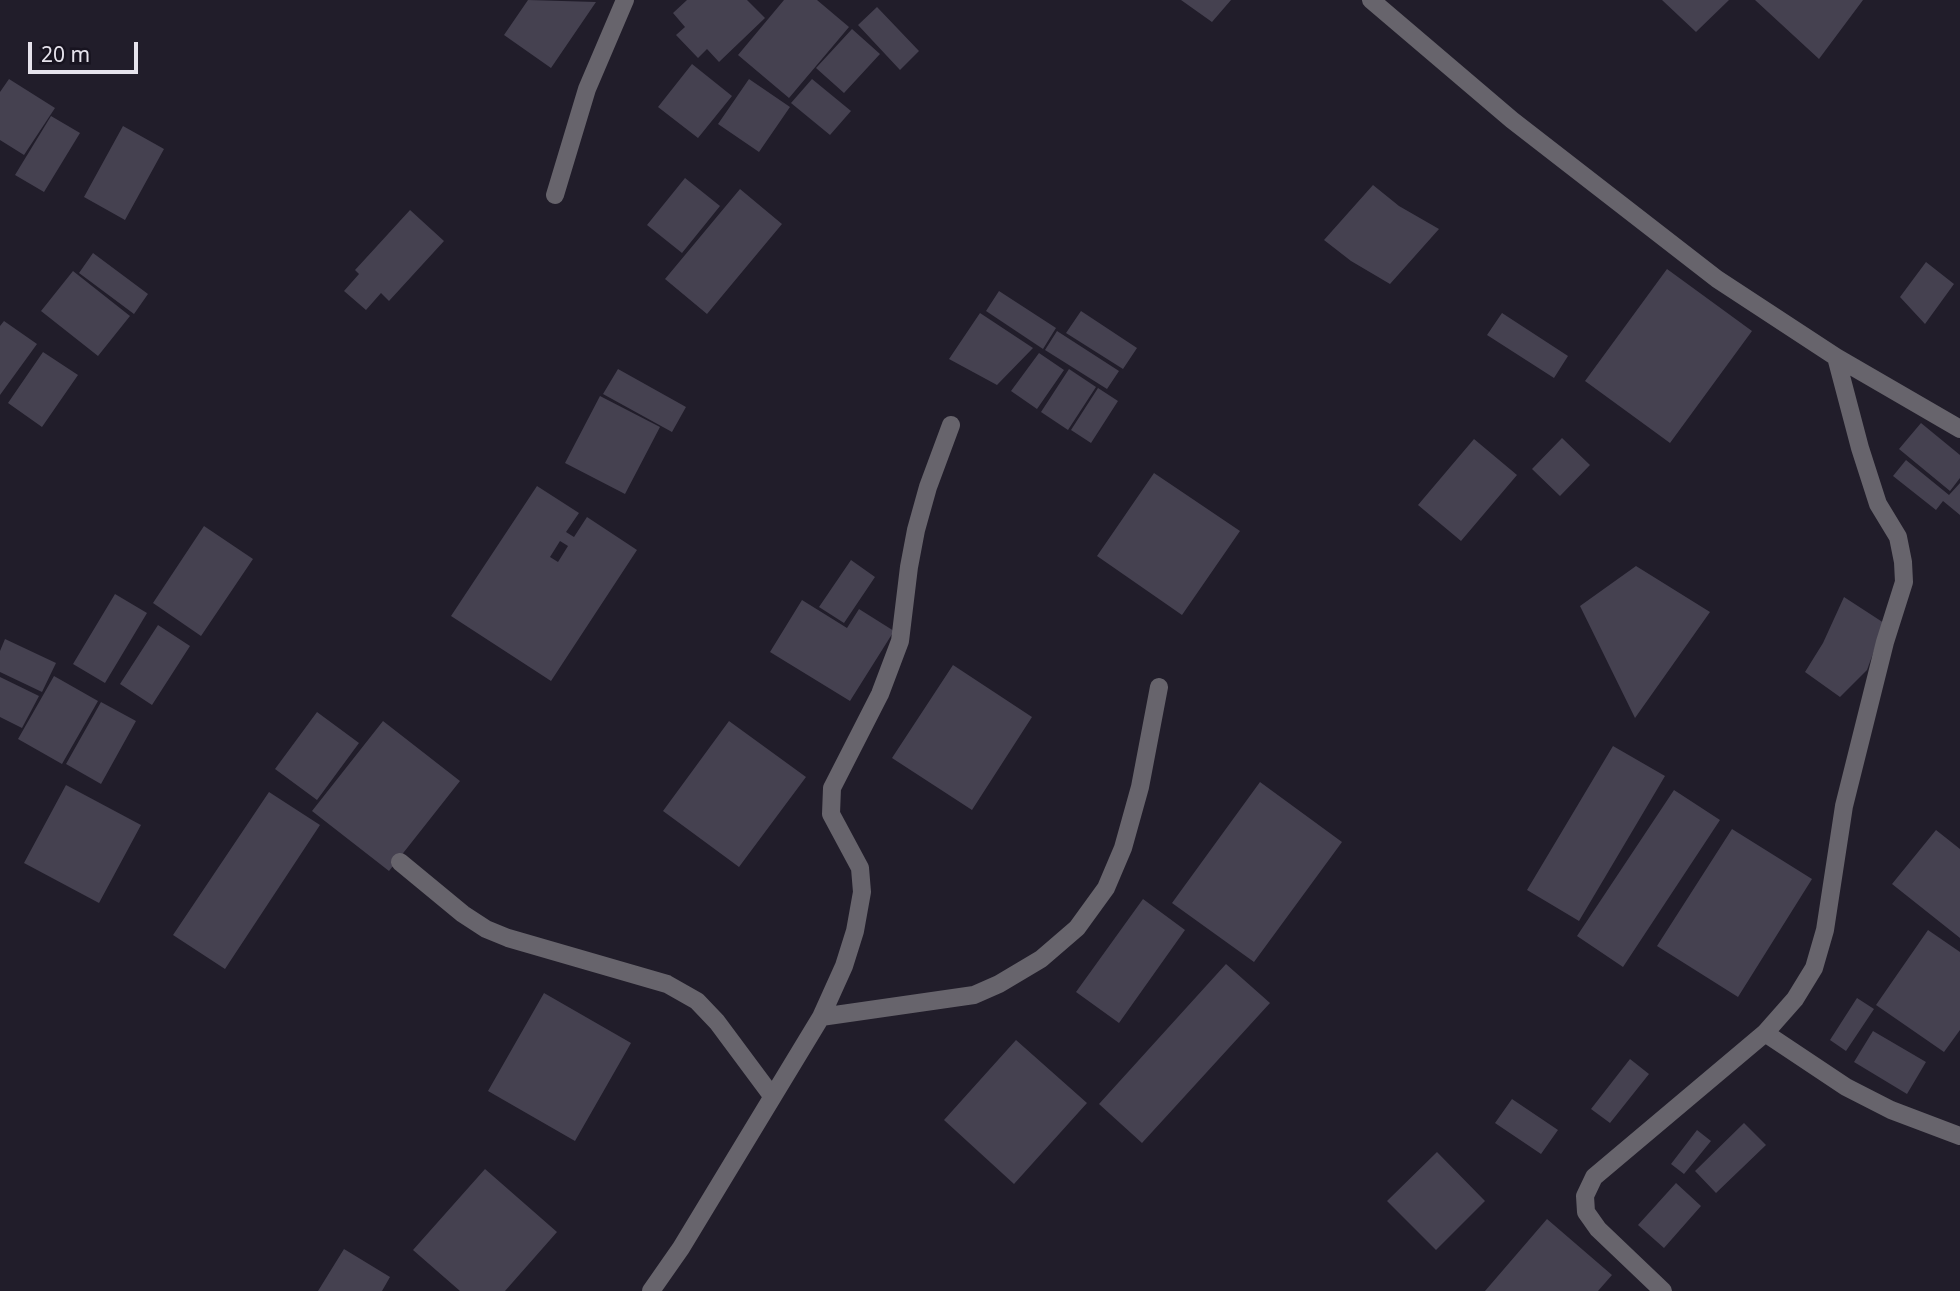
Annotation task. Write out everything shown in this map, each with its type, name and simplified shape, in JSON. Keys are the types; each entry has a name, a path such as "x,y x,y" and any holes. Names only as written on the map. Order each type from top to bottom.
{"street":[{"path":"555,195 587,89 625,0"},
{"path":"1371,0 1511,120 1717,279 1836,357 1960,429"},
{"path":"1663,1291 1598,1229 1586,1212 1585,1196 1594,1177 1765,1033 1795,999 1814,968 1825,930 1844,806 1885,642 1903,582 1903,562 1898,537 1878,504 1836,357"},
{"path":"651,1291 681,1248 821,1017 844,966 855,931 862,892 860,868 831,814 832,788 880,694 900,641 916,530 928,486 951,425"},
{"path":"821,1017 974,995 999,984 1041,959 1077,928 1105,888 1123,848 1140,787 1159,687"},
{"path":"400,862 463,914 486,929 508,938 667,984 697,1001 717,1022 772,1096"},
{"path":"1765,1033 1846,1087 1891,1110 1960,1136"}],"building":[{"path":"528,0 596,2 551,68 504,35"},
{"path":"687,0 747,0 765,18 719,62 707,49 698,58 676,35 685,27 673,13"},
{"path":"784,0 817,0 849,27 789,98 738,55"},
{"path":"1181,0 1231,0 1212,22"},
{"path":"1662,0 1729,0 1696,32"},
{"path":"1755,0 1863,0 1819,59"},
{"path":"877,7 919,51 900,70 858,25"},
{"path":"852,29 880,54 844,93 816,68"},
{"path":"692,64 732,96 698,138 658,107"},
{"path":"9,79 55,108 24,155 0,140 0,92"},
{"path":"749,79 790,107 759,152 718,124"},
{"path":"812,79 851,111 830,135 791,103"},
{"path":"51,116 80,133 44,192 15,175"},
{"path":"123,126 164,149 125,220 84,197"},
{"path":"685,178 720,206 682,253 647,225"},
{"path":"1373,185 1399,206 1439,229 1390,284 1351,261 1324,240"},
{"path":"740,189 782,224 707,314 665,279"},
{"path":"410,210 444,241 389,301 381,293 366,310 344,291 359,274 355,270"},
{"path":"93,253 148,294 134,314 79,273"},
{"path":"1926,262 1954,284 1925,324 1900,297"},
{"path":"1667,269 1752,331 1670,443 1585,381"},
{"path":"73,271 130,316 98,356 41,311"},
{"path":"999,291 1056,328 1043,349 986,311"},
{"path":"1081,311 1137,348 1123,369 1066,333"},
{"path":"980,313 1033,348 997,385 949,359"},
{"path":"1502,313 1568,356 1554,378 1487,335"},
{"path":"4,321 37,344 0,395 0,326"},
{"path":"1057,331 1119,371 1107,389 1045,350"},
{"path":"43,352 78,375 42,427 8,403"},
{"path":"1039,353 1064,370 1037,409 1011,391"},
{"path":"618,369 686,407 672,432 603,394"},
{"path":"1069,369 1096,387 1068,430 1041,412"},
{"path":"1098,388 1118,401 1091,443 1071,430"},
{"path":"600,396 660,427 625,494 565,463"},
{"path":"1921,423 1960,455 1960,478 1950,491 1899,449"},
{"path":"1562,438 1590,465 1560,496 1532,469"},
{"path":"1474,439 1517,475 1461,541 1418,505"},
{"path":"1906,460 1949,495 1960,483 1960,515 1943,501 1936,510 1893,476"},
{"path":"1154,473 1240,531 1182,615 1097,556"},
{"path":"537,486 579,513 566,532 574,537 587,517 637,550 551,681 451,616","holes":["560,541 568,546 558,562 550,557"]},
{"path":"204,526 253,559 201,636 153,603"},
{"path":"851,560 875,577 844,623 819,607"},
{"path":"1636,566 1710,612 1635,718 1580,606"},
{"path":"115,594 147,613 105,683 73,664"},
{"path":"1844,597 1884,623 1867,670 1840,697 1805,672 1823,643"},
{"path":"802,600 847,628 859,609 894,631 850,701 770,652"},
{"path":"158,625 190,646 152,705 120,684"},
{"path":"5,639 56,663 42,692 0,672 0,651"},
{"path":"953,665 1032,717 972,810 892,758"},
{"path":"54,676 98,701 62,764 18,739"},
{"path":"0,677 39,696 22,728 0,717"},
{"path":"101,702 136,721 101,784 66,764"},
{"path":"317,712 359,743 317,800 275,769"},
{"path":"383,721 460,781 389,871 312,811"},
{"path":"729,721 806,777 739,867 663,811"},
{"path":"1613,746 1665,776 1579,921 1527,890"},
{"path":"1260,782 1342,842 1254,962 1172,903"},
{"path":"66,785 141,825 99,903 24,863"},
{"path":"1674,790 1720,820 1623,967 1577,936"},
{"path":"269,792 320,825 225,969 173,935"},
{"path":"1732,829 1812,879 1738,997 1657,946"},
{"path":"1936,830 1960,849 1960,938 1892,884"},
{"path":"1143,899 1185,930 1119,1023 1076,992"},
{"path":"1928,930 1960,952 1960,1030 1944,1052 1876,1005"},
{"path":"1226,964 1270,1003 1142,1143 1099,1104"},
{"path":"544,993 631,1043 575,1141 488,1091"},
{"path":"1857,998 1874,1009 1846,1051 1830,1040"},
{"path":"1873,1031 1926,1062 1907,1094 1854,1062"},
{"path":"1016,1040 1087,1103 1014,1184 944,1120"},
{"path":"1630,1059 1649,1074 1610,1123 1591,1109"},
{"path":"1512,1099 1558,1130 1541,1154 1495,1123"},
{"path":"1744,1123 1766,1145 1716,1193 1695,1171"},
{"path":"1697,1130 1711,1141 1684,1174 1671,1164"},
{"path":"1437,1152 1485,1201 1436,1250 1387,1201"},
{"path":"485,1169 557,1232 505,1291 460,1291 413,1250"},
{"path":"1676,1183 1701,1206 1664,1248 1638,1225"},
{"path":"1547,1219 1612,1275 1598,1291 1485,1291"},
{"path":"344,1249 390,1277 382,1291 318,1291"}]}
